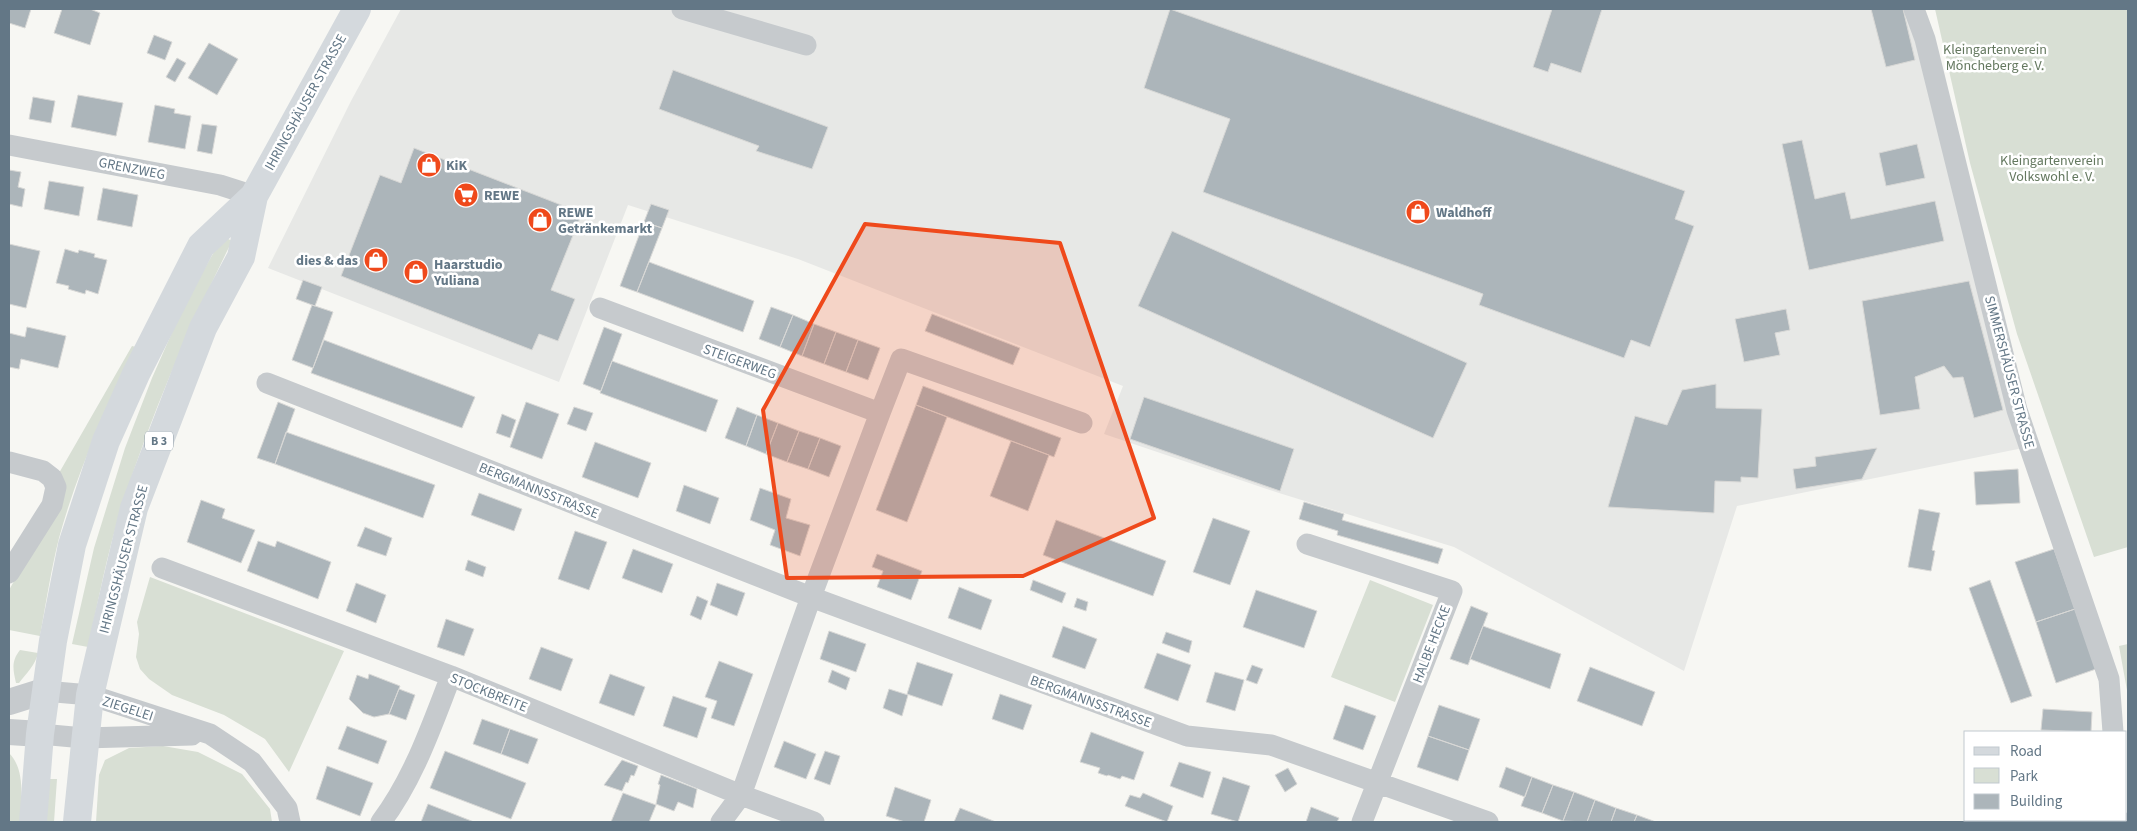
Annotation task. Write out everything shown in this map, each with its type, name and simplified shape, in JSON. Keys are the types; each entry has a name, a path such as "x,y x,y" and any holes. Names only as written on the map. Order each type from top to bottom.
{"main road":[{"name":"IHRINGSHÄUSER STRASSE","path":"77,822 84,738 90,695 134,508 203,328 241,257 254,196 357,9"},
{"name":"IHRINGSHÄUSER STRASSE","path":"44,691 72,545 106,441 136,374 201,246 254,196"},
{"name":"B 3","path":"33,822 44,691"}],"street":[{"path":"682,9 806,45"},
{"name":"SIMMERSHÄUSER STRASSE","path":"1914,9 1925,40 2017,410 2109,679 2113,731"},
{"name":"GRENZWEG","path":"9,145 220,185 254,196"},
{"name":"STEIGERWEG","path":"600,308 880,413"},
{"path":"721,822 741,794 811,597 901,359 1082,423"},
{"name":"BERGMANNSSTRASSE","path":"267,383 811,597 1187,736 1271,745 1377,784"},
{"path":"9,462 43,471 52,478 56,487 52,505 9,573"},
{"name":"HALBE HECKE","path":"1307,544 1452,591 1362,822"},
{"name":"STOCKBREITE","path":"162,568 451,676 814,822"},
{"path":"381,822 393,806 414,770 451,676"},
{"path":"9,702 44,691"},
{"name":"ZIEGELEI","path":"44,691 90,695 210,734 252,762 287,808 290,822"},
{"path":"9,732 40,734"},
{"name":"ZIEGELEI","path":"40,734 84,738 210,734"},
{"path":"1377,784 1488,822"}],"highlighted area":[{"path":"865,224 1060,243 1154,518 1023,576 787,578 763,410"}],"shaded area":[{"path":"401,9 1907,9 2023,448 1737,506 1684,671 1454,547 1279,493 1104,434 1123,386 798,259 628,205 559,382 268,268 351,101"}],"green space":[{"name":"Kleingartenverein Volkswohl e. V.","path":"1935,9 2128,9 2128,547 2094,557 2017,334 1970,163"},
{"path":"223,236 232,241 173,368 135,466 108,555 88,647 72,644 94,548 125,448 152,378 185,303"},
{"path":"132,346 136,347 93,441 66,513 59,538 40,636 9,630 9,590 39,537 59,473"},
{"path":"150,577 344,651 289,772 265,739 224,715 172,695 149,679 140,669 136,657 139,634 137,622"},
{"path":"1370,580 1433,605 1395,702 1331,677"},
{"path":"2128,644 2128,696 2119,646"},
{"path":"20,650 38,653 30,669 19,683 16,683 14,666 15,658"},
{"path":"163,746 198,752 242,774 270,809 272,822 96,822 99,775 105,760 129,748"},
{"path":"9,753 18,768 20,777 20,822 9,822"},
{"path":"48,779 57,779 54,822 44,822"}],"building":[{"path":"9,9 31,9 25,28 9,23"},
{"path":"62,9 90,9 100,13 90,45 54,33"},
{"path":"1170,9 1685,191 1675,219 1694,226 1650,347 1631,340 1624,358 1479,305 1483,294 1203,192 1230,119 1144,88"},
{"path":"1552,9 1602,9 1581,73 1551,63 1548,72 1533,67"},
{"path":"1871,9 1903,9 1915,60 1886,67"},
{"path":"154,35 172,42 165,60 147,53"},
{"path":"209,43 238,59 217,95 188,78"},
{"path":"177,58 186,63 175,82 166,77"},
{"path":"673,70 828,127 812,169 756,151 759,146 659,109"},
{"path":"78,95 123,103 116,136 71,127"},
{"path":"33,97 55,101 51,123 29,119"},
{"path":"155,105 175,109 174,113 191,116 185,149 148,142"},
{"path":"202,124 217,126 212,154 197,151"},
{"path":"1802,140 1815,199 1845,192 1851,219 1935,201 1944,241 1809,270 1782,144"},
{"path":"1917,144 1925,178 1886,186 1879,153"},
{"path":"414,148 582,213 551,290 575,299 558,341 539,334 532,350 341,276 380,175 401,183"},
{"path":"9,170 21,172 18,187 25,189 22,207 9,204"},
{"path":"49,181 84,187 79,216 44,209"},
{"path":"103,188 138,195 132,227 97,220"},
{"path":"651,204 669,210 662,228 644,222"},
{"path":"644,222 662,228 637,292 620,286"},
{"path":"1172,231 1467,363 1433,438 1138,306"},
{"path":"9,244 40,251 26,308 9,304"},
{"path":"65,249 78,253 79,250 95,254 94,257 107,260 98,294 86,290 85,294 68,289 69,286 56,283"},
{"path":"649,262 754,301 743,332 637,292"},
{"path":"303,280 322,287 315,306 296,299"},
{"path":"1969,281 2003,410 1974,418 1963,377 1953,378 1944,366 1915,377 1920,409 1880,415 1862,301"},
{"path":"312,305 333,312 313,368 292,360"},
{"path":"771,307 793,315 780,347 759,339"},
{"path":"1786,309 1790,330 1775,333 1780,355 1744,362 1735,319"},
{"path":"932,314 1020,348 1013,365 925,331"},
{"path":"793,315 814,324 802,356 780,347"},
{"path":"814,324 836,332 824,364 802,356"},
{"path":"27,327 66,336 58,368 21,359 19,369 9,367 9,333 25,337"},
{"path":"604,327 622,334 601,391 583,384"},
{"path":"836,332 858,340 846,372 824,364"},
{"path":"324,340 475,397 462,428 311,373"},
{"path":"858,340 880,348 868,380 846,372"},
{"path":"612,361 718,400 706,432 600,393"},
{"path":"1716,384 1716,408 1762,409 1758,478 1741,477 1741,482 1715,481 1714,513 1608,507 1635,416 1667,425 1682,390"},
{"path":"923,386 1061,438 1054,457 916,405"},
{"path":"1144,397 1294,449 1280,491 1130,439"},
{"path":"278,402 295,409 275,464 257,458"},
{"path":"526,402 559,414 542,459 510,447"},
{"path":"916,405 947,417 907,522 876,510"},
{"path":"574,407 593,413 586,431 567,424"},
{"path":"737,407 757,415 746,446 725,438"},
{"path":"502,414 516,420 510,438 496,433"},
{"path":"757,415 778,423 766,454 746,446"},
{"path":"778,423 799,431 787,462 766,454"},
{"path":"799,431 820,438 808,469 787,462"},
{"path":"286,432 435,485 423,518 275,464"},
{"path":"820,438 841,446 829,477 808,469"},
{"path":"1011,441 1049,455 1028,511 990,496"},
{"path":"595,442 651,463 638,498 582,477"},
{"path":"1877,448 1862,479 1796,489 1793,469 1816,466 1815,457"},
{"path":"2018,469 2020,503 1976,505 1974,472"},
{"path":"684,485 719,498 710,524 676,511"},
{"path":"760,488 791,499 786,518 810,525 800,556 770,545 775,530 750,520"},
{"path":"479,493 522,509 514,531 471,515"},
{"path":"201,500 225,509 222,518 255,530 241,563 187,542"},
{"path":"1304,502 1344,514 1342,520 1443,549 1438,564 1337,535 1338,531 1299,519"},
{"path":"1919,509 1940,513 1932,550 1935,551 1931,571 1908,567"},
{"path":"1213,518 1250,531 1230,585 1193,572"},
{"path":"1056,520 1166,561 1153,596 1043,555"},
{"path":"365,527 392,538 386,556 357,546"},
{"path":"575,531 607,542 589,590 558,579"},
{"path":"258,541 275,547 277,541 331,562 318,599 247,571"},
{"path":"633,549 673,564 662,593 622,578"},
{"path":"2054,549 2075,609 2036,622 2015,562"},
{"path":"877,554 922,571 911,600 877,587 883,571 872,567"},
{"path":"468,560 486,567 483,577 465,570"},
{"path":"1033,580 1066,593 1062,603 1030,590"},
{"path":"1990,580 2032,696 2011,703 1969,588"},
{"path":"356,583 386,595 376,623 346,611"},
{"path":"717,583 745,593 737,616 710,605"},
{"path":"959,587 992,600 981,630 948,618"},
{"path":"1256,590 1317,611 1304,648 1243,627"},
{"path":"697,596 708,601 701,620 690,615"},
{"path":"1077,598 1088,602 1086,611 1074,607"},
{"path":"1471,606 1488,613 1468,665 1450,659"},
{"path":"2075,609 2096,669 2056,683 2036,622"},
{"path":"446,619 474,629 464,656 437,647"},
{"path":"1063,626 1097,639 1085,669 1052,657"},
{"path":"1483,626 1561,654 1550,689 1470,659"},
{"path":"829,631 866,644 856,672 820,659"},
{"path":"1166,632 1192,641 1189,653 1162,643"},
{"path":"541,647 573,659 561,691 529,679"},
{"path":"1157,653 1191,665 1178,701 1144,688"},
{"path":"719,661 753,674 734,726 711,718 717,701 705,697"},
{"path":"917,662 953,674 942,706 907,694"},
{"path":"1252,665 1263,669 1257,684 1246,680"},
{"path":"1590,667 1655,692 1642,726 1577,701"},
{"path":"832,670 850,678 846,690 828,682"},
{"path":"1215,672 1244,680 1235,711 1206,702"},
{"path":"369,674 400,686 389,714 374,717 363,713 349,699 357,675 368,679"},
{"path":"610,674 645,687 634,716 599,703"},
{"path":"399,689 415,695 406,720 389,714"},
{"path":"889,689 908,695 902,716 883,708"},
{"path":"1000,694 1032,705 1023,730 992,719"},
{"path":"673,696 707,708 697,738 663,726"},
{"path":"1345,705 1376,716 1363,750 1333,739"},
{"path":"1439,705 1480,719 1469,750 1428,736"},
{"path":"2043,709 2092,712 2091,731 2041,730"},
{"path":"482,719 510,729 501,754 473,744"},
{"path":"347,726 387,741 378,764 338,749"},
{"path":"510,729 538,739 528,764 501,754"},
{"path":"1091,732 1144,752 1134,780 1122,776 1120,779 1098,773 1100,768 1080,762"},
{"path":"1428,736 1469,750 1458,781 1417,767"},
{"path":"784,741 816,754 806,779 774,767"},
{"path":"445,751 526,783 511,819 430,788"},
{"path":"825,751 840,756 830,785 814,779"},
{"path":"622,760 638,766 634,776 631,775 622,791 604,785"},
{"path":"1179,762 1211,772 1203,798 1170,786"},
{"path":"327,766 373,783 360,816 316,799"},
{"path":"1506,767 1532,777 1525,797 1499,787"},
{"path":"1288,768 1297,784 1285,792 1275,775"},
{"path":"661,775 697,789 693,808 678,802 674,811 656,804"},
{"path":"1223,777 1250,786 1238,822 1211,814"},
{"path":"1532,777 1553,785 1542,813 1521,806"},
{"path":"1553,785 1574,792 1563,821 1542,813"},
{"path":"895,787 931,800 924,822 905,822 886,816"},
{"path":"1574,792 1595,800 1587,822 1563,821"},
{"path":"623,793 656,805 649,822 611,822"},
{"path":"1143,793 1173,806 1167,822 1125,806 1130,795 1140,798"},
{"path":"1595,800 1616,808 1611,822 1587,822"},
{"path":"428,804 474,822 421,822"},
{"path":"1311,807 1339,818 1337,822 1306,822"},
{"path":"960,808 996,822 954,822"},
{"path":"1616,808 1637,815 1634,822 1611,822"},
{"path":"1637,815 1656,822 1634,822"}],"place":[{"name":"KiK","path":"429,165"},
{"name":"REWE","path":"466,195"},
{"name":"Waldhoff","path":"1418,212"},
{"name":"REWE Getränkemarkt","path":"540,220"},
{"name":"dies & das","path":"376,260"},
{"name":"Haarstudio Yuliana","path":"416,272"}],"park label":[{"name":"Kleingartenverein Möncheberg e. V.","path":"1995,58"}]}
